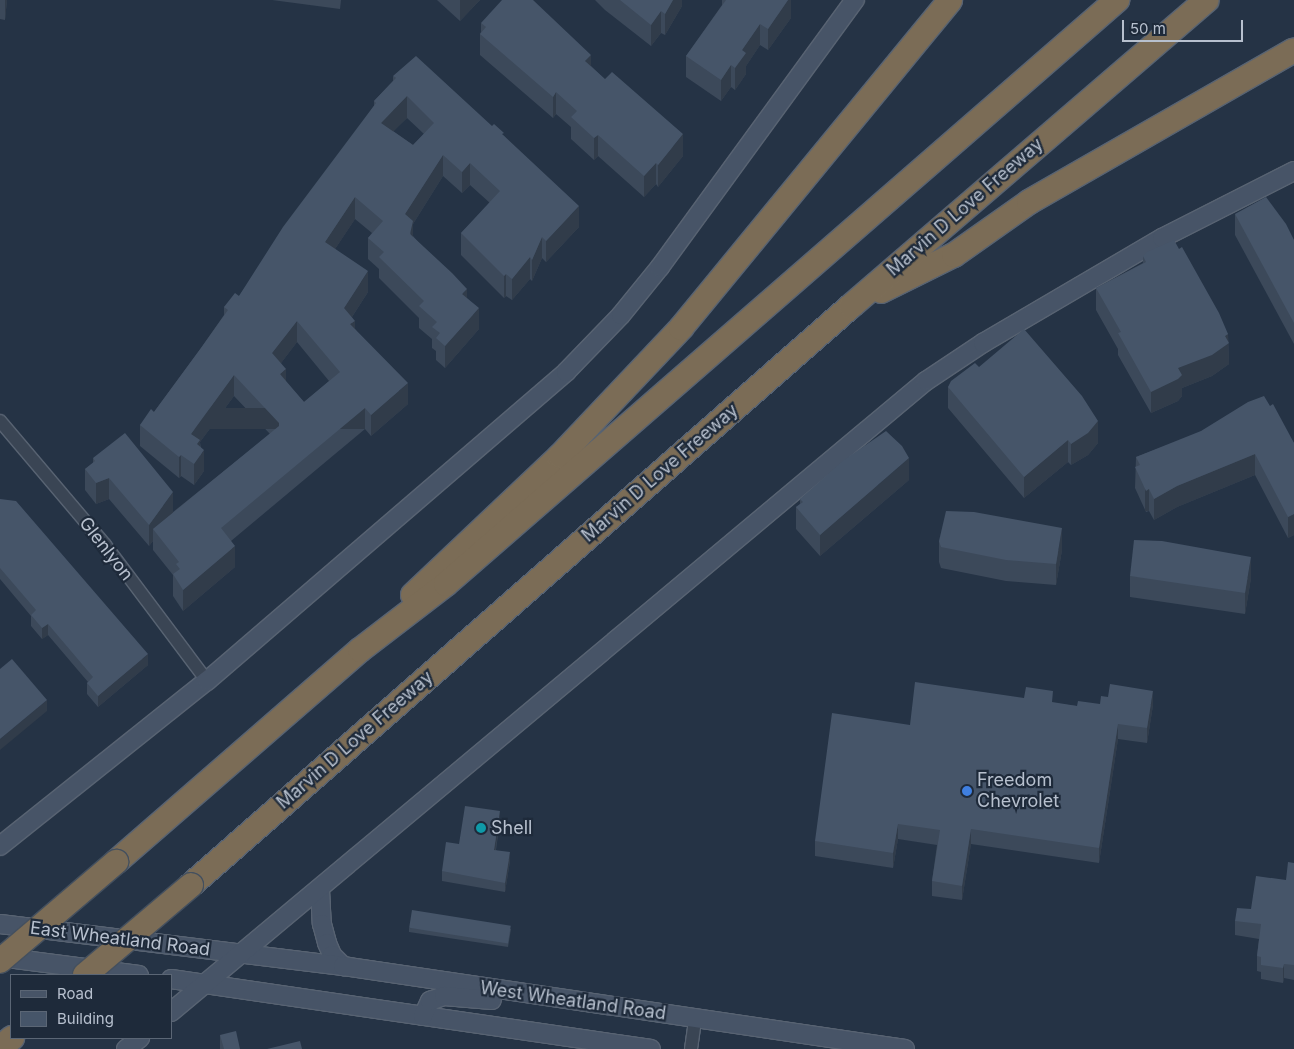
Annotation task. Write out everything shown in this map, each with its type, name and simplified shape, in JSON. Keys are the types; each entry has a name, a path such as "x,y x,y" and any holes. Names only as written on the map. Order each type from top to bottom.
{"highway":[{"path":"360,650 437,569 560,456 681,328 950,0"},
{"path":"1062,46 1102,0"},
{"path":"0,959 27,939 360,650 446,584 1117,0"},
{"name":"Marvin D Love Freeway","path":"86,974 191,885 851,306 1207,0"},
{"path":"851,306 954,256 1029,202 1079,171 1294,50"},
{"path":"0,1048 11,1039"}],"main road":[{"path":"0,846 207,681 511,422 566,372 621,315 693,224 855,0"},
{"path":"172,1011 240,953 320,890 926,381 983,343 1162,238 1294,171"},
{"path":"320,890 322,924 327,943 332,955 343,966"},
{"name":"East Wheatland Road","path":"0,924 240,953"},
{"name":"West Wheatland Road","path":"240,953 343,966 905,1049"},
{"name":"East Wheatland Road","path":"0,959 131,974"},
{"name":"East Wheatland Road","path":"172,979 206,984"},
{"name":"West Wheatland Road","path":"206,984 651,1049"},
{"path":"422,1016 430,1000 444,996 492,1000 547,997"},
{"path":"126,1049 139,1039"}],"street":[{"name":"Glenlyon","path":"0,421 105,546 207,681"},
{"path":"691,1049 696,1019"}],"building":[{"path":"502,0 533,0 591,55 585,61 605,79 612,72 683,134 658,165 656,163 644,176 598,135 594,138 571,117 577,111 556,92 553,97 480,34 486,27 481,23"},
{"path":"620,0 673,0 665,14 661,11 651,25"},
{"path":"726,0 788,0 768,29 760,24 742,50 746,53 735,68 731,65 721,80 686,56"},
{"path":"416,56 492,126 494,124 504,133 502,134 579,206 546,241 542,237 532,260 530,257 512,279 506,274 504,276 461,233 500,191 470,163 462,172 443,155 405,214 413,221 410,234 467,289 462,294 479,308 445,346 436,338 440,333 432,327 437,322 419,306 424,301 379,257 384,252 368,238 383,221 355,197 325,242 368,271 344,308 355,321 350,324 408,383 371,415 365,408 221,528 235,546 183,590 173,574 180,569 176,564 179,562 153,529 279,426 279,423 234,375 191,434 200,440 197,444 204,450 194,464 181,455 179,457 140,425 151,409 154,412 201,348 228,310 224,307 235,293 239,296 283,227 376,103 374,101 396,78 393,76","holes":["407,96 434,123 413,145 381,123","297,321 340,372 304,402 280,374 286,369 272,353"]},
{"path":"1266,197 1286,224 1294,240 1294,323 1235,214"},
{"path":"1174,240 1179,249 1182,247 1219,313 1228,334 1225,336 1229,343 1212,355 1178,368 1182,375 1178,379 1151,392 1118,333 1121,332 1096,288 1146,262 1143,256 1147,252"},
{"path":"1024,329 1082,396 1098,421 1088,433 1071,444 1068,440 1024,477 948,387 951,381 975,363 979,367"},
{"path":"1264,396 1270,406 1273,404 1294,443 1294,514 1288,517 1255,454 1177,486 1154,499 1149,489 1146,491 1135,467 1140,465 1136,457 1201,431 1248,402"},
{"path":"886,431 902,446 909,458 820,535 796,507 803,502 800,499 844,460"},
{"path":"125,433 173,492 149,525 109,478 96,483 85,469 95,461 93,458"},
{"path":"0,499 16,501 148,654 98,696 87,683 93,677 48,624 42,628 31,615 36,610 0,568"},
{"path":"946,511 974,512 1062,528 1056,564 1006,560 941,547 939,541"},
{"path":"1134,540 1162,541 1251,557 1245,593 1130,576"},
{"path":"12,659 47,700 0,739 0,669"},
{"name":"Freedom Chevrolet","path":"915,682 1024,698 1026,687 1053,691 1052,702 1077,706 1078,701 1100,704 1101,696 1108,697 1110,684 1153,691 1147,728 1118,724 1099,848 971,829 962,886 932,881 940,830 898,824 893,853 815,841 832,713 910,725"},
{"path":"465,806 500,811 494,850 510,852 505,883 442,871 446,842 459,844"},
{"path":"1288,862 1294,863 1294,965 1284,964 1283,968 1261,965 1261,957 1257,956 1261,924 1235,921 1237,908 1251,909 1256,876 1286,880"},
{"path":"412,910 511,926 508,943 409,928"},
{"path":"236,1031 240,1049 224,1049 220,1035"},
{"path":"300,1041 302,1049 267,1049"}],"place":[{"name":"Freedom Chevrolet","path":"967,791"},
{"name":"Shell","path":"481,828"}]}
